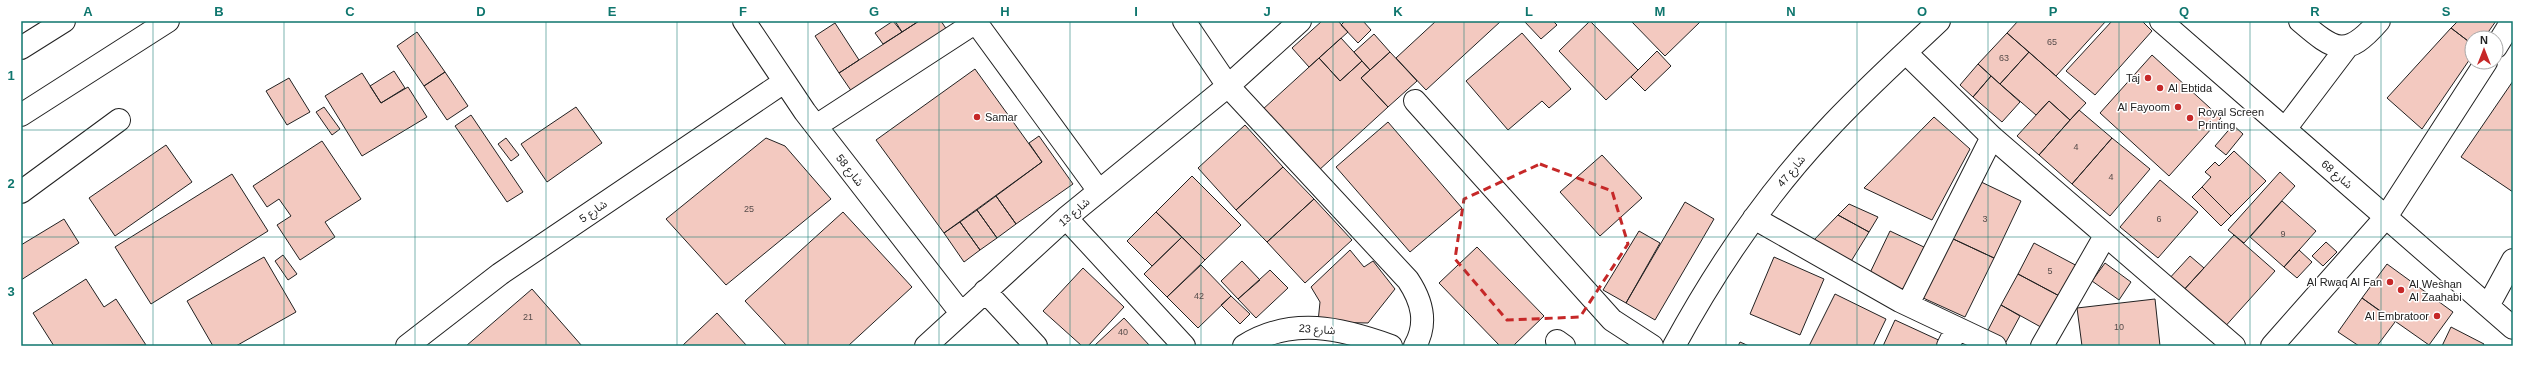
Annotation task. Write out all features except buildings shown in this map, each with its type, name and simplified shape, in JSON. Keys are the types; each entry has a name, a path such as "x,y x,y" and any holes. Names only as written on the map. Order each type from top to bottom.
{"street":[{"path":"21,48 64,21"},
{"path":"21,115 168,21"},
{"name":"شارع 58","path":"744,21 784,82 816,126 962,313"},
{"path":"816,126 976,21 1098,191"},
{"path":"1184,21 1228,86 1408,280 1416,293 1422,308 1422,324 1415,346"},
{"name":"شارع 13","path":"926,346 1066,218 1228,86 1300,21"},
{"name":"شارع 47","path":"1674,346 1724,260 1754,218 1826,131 1939,21"},
{"name":"شارع 68","path":"2161,21 2513,328"},
{"path":"2300,21 2327,43 2347,47"},
{"path":"2285,129 2347,47 2357,43 2379,21"},
{"path":"2504,34 2512,21"},
{"path":"1906,52 1992,137 2234,346"},
{"path":"2272,346 2386,218 2481,70"},
{"name":"شارع 5","path":"414,344 500,274 784,82"},
{"path":"1415,101 1612,320 1652,346"},
{"path":"21,192 119,120"},
{"path":"1908,304 1992,137"},
{"path":"1066,218 1184,346"},
{"path":"1754,218 1908,304 1952,337 1995,346"},
{"path":"2042,346 2105,236"},
{"path":"2488,306 2513,260"},
{"path":"985,291 1036,346"},
{"name":"شارع 23","path":"1244,346 1276,331 1299,327 1321,327 1343,331 1390,346"}],"highlighted area":[{"path":"1540,164 1612,191 1628,244 1580,317 1507,320 1455,259 1464,199"}],"place":[{"name":"Taj","path":"2148,78"},
{"name":"Al Ebtida","path":"2160,88"},
{"name":"Al Fayoom","path":"2178,107"},
{"name":"Samar","path":"977,117"},
{"name":"Royal Screen Printing","path":"2190,118"},
{"name":"Al Rwaq Al Fan","path":"2390,282"},
{"name":"Al Weshan Al Zaahabi","path":"2401,290"},
{"name":"Al Embratoor","path":"2437,316"}]}
